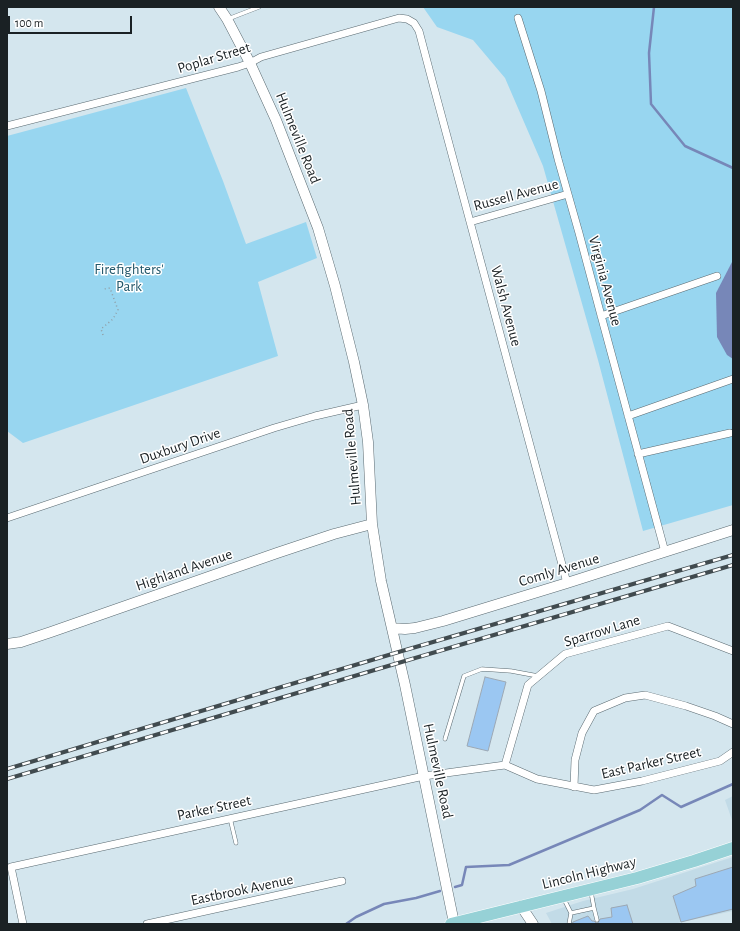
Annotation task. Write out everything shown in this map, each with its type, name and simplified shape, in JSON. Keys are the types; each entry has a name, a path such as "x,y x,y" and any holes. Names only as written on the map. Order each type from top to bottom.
{"main road":[{"name":"Lincoln Highway","path":"453,924 666,870 733,848"}],"street":[{"name":"Hulmeville Road","path":"219,7 250,63 276,120 318,228 335,286 363,405 368,442 372,524 381,581 405,685 453,924"},
{"name":"Poplar Street","path":"7,126 250,63 261,57 399,18 407,19 414,23 420,35"},
{"name":"Virginia Avenue","path":"518,18 541,91 558,159 665,552"},
{"name":"Walsh Avenue","path":"420,35 567,583"},
{"name":"Russell Avenue","path":"470,222 568,194"},
{"path":"601,316 717,276"},
{"path":"628,416 733,379"},
{"name":"Duxbury Drive","path":"7,518 274,428 322,414 363,405"},
{"path":"638,454 730,433"},
{"name":"Highland Avenue","path":"7,644 21,642 334,534 372,524"},
{"name":"Comly Avenue","path":"392,628 405,630 436,623 733,530"},
{"name":"Sparrow Lane","path":"505,765 528,685 565,654 668,626 733,651"},
{"path":"574,787 575,760 582,733 591,716 594,711 625,698 645,695 686,706 733,724"},
{"name":"East Parker Street","path":"505,765 537,779 594,790 642,781 720,761 733,752"},
{"path":"424,776 505,765"},
{"name":"Parker Street","path":"23,924 11,867 424,776"},
{"name":"Eastbrook Avenue","path":"147,924 342,881"},
{"path":"521,906 533,924"}],"lane":[{"path":"227,19 258,7"},
{"path":"444,739 464,676 482,669 511,671 539,676"},
{"path":"230,818 236,843"},
{"path":"591,889 594,908 598,920"},
{"path":"563,896 571,913 569,924"},
{"path":"571,913 594,908"}],"path":[{"path":"104,289 110,288 118,310 113,319 101,329 104,335"}],"shaded area":[{"path":"732,262 733,359 727,355 717,337 716,293"},
{"path":"733,796 733,823 725,800"},
{"path":"733,857 733,911 673,924 552,924 546,913 583,901 633,889"}],"green space":[{"path":"423,7 733,7 733,505 643,531 598,360 543,166 505,78 473,40 437,27"},
{"name":"Firefighters' Park","path":"186,88 246,244 306,222 317,258 258,282 278,356 23,443 7,431 7,136"}],"building":[{"path":"485,677 506,682 488,751 467,746"},
{"path":"733,867 733,909 681,922 673,896 696,886 695,879"},
{"path":"627,905 633,924 572,924 573,922 588,916 592,921 598,923 600,919 612,917 611,908"}],"waterway":[{"path":"654,7 649,53 651,104 685,146 733,168"},
{"path":"455,887 462,885 466,867 509,865 640,810 662,795 681,807 733,784"},
{"path":"346,924 356,917 384,904 416,898 440,891"}],"railway":[{"path":"7,769 402,651 733,555"},
{"path":"7,779 733,565"}]}
